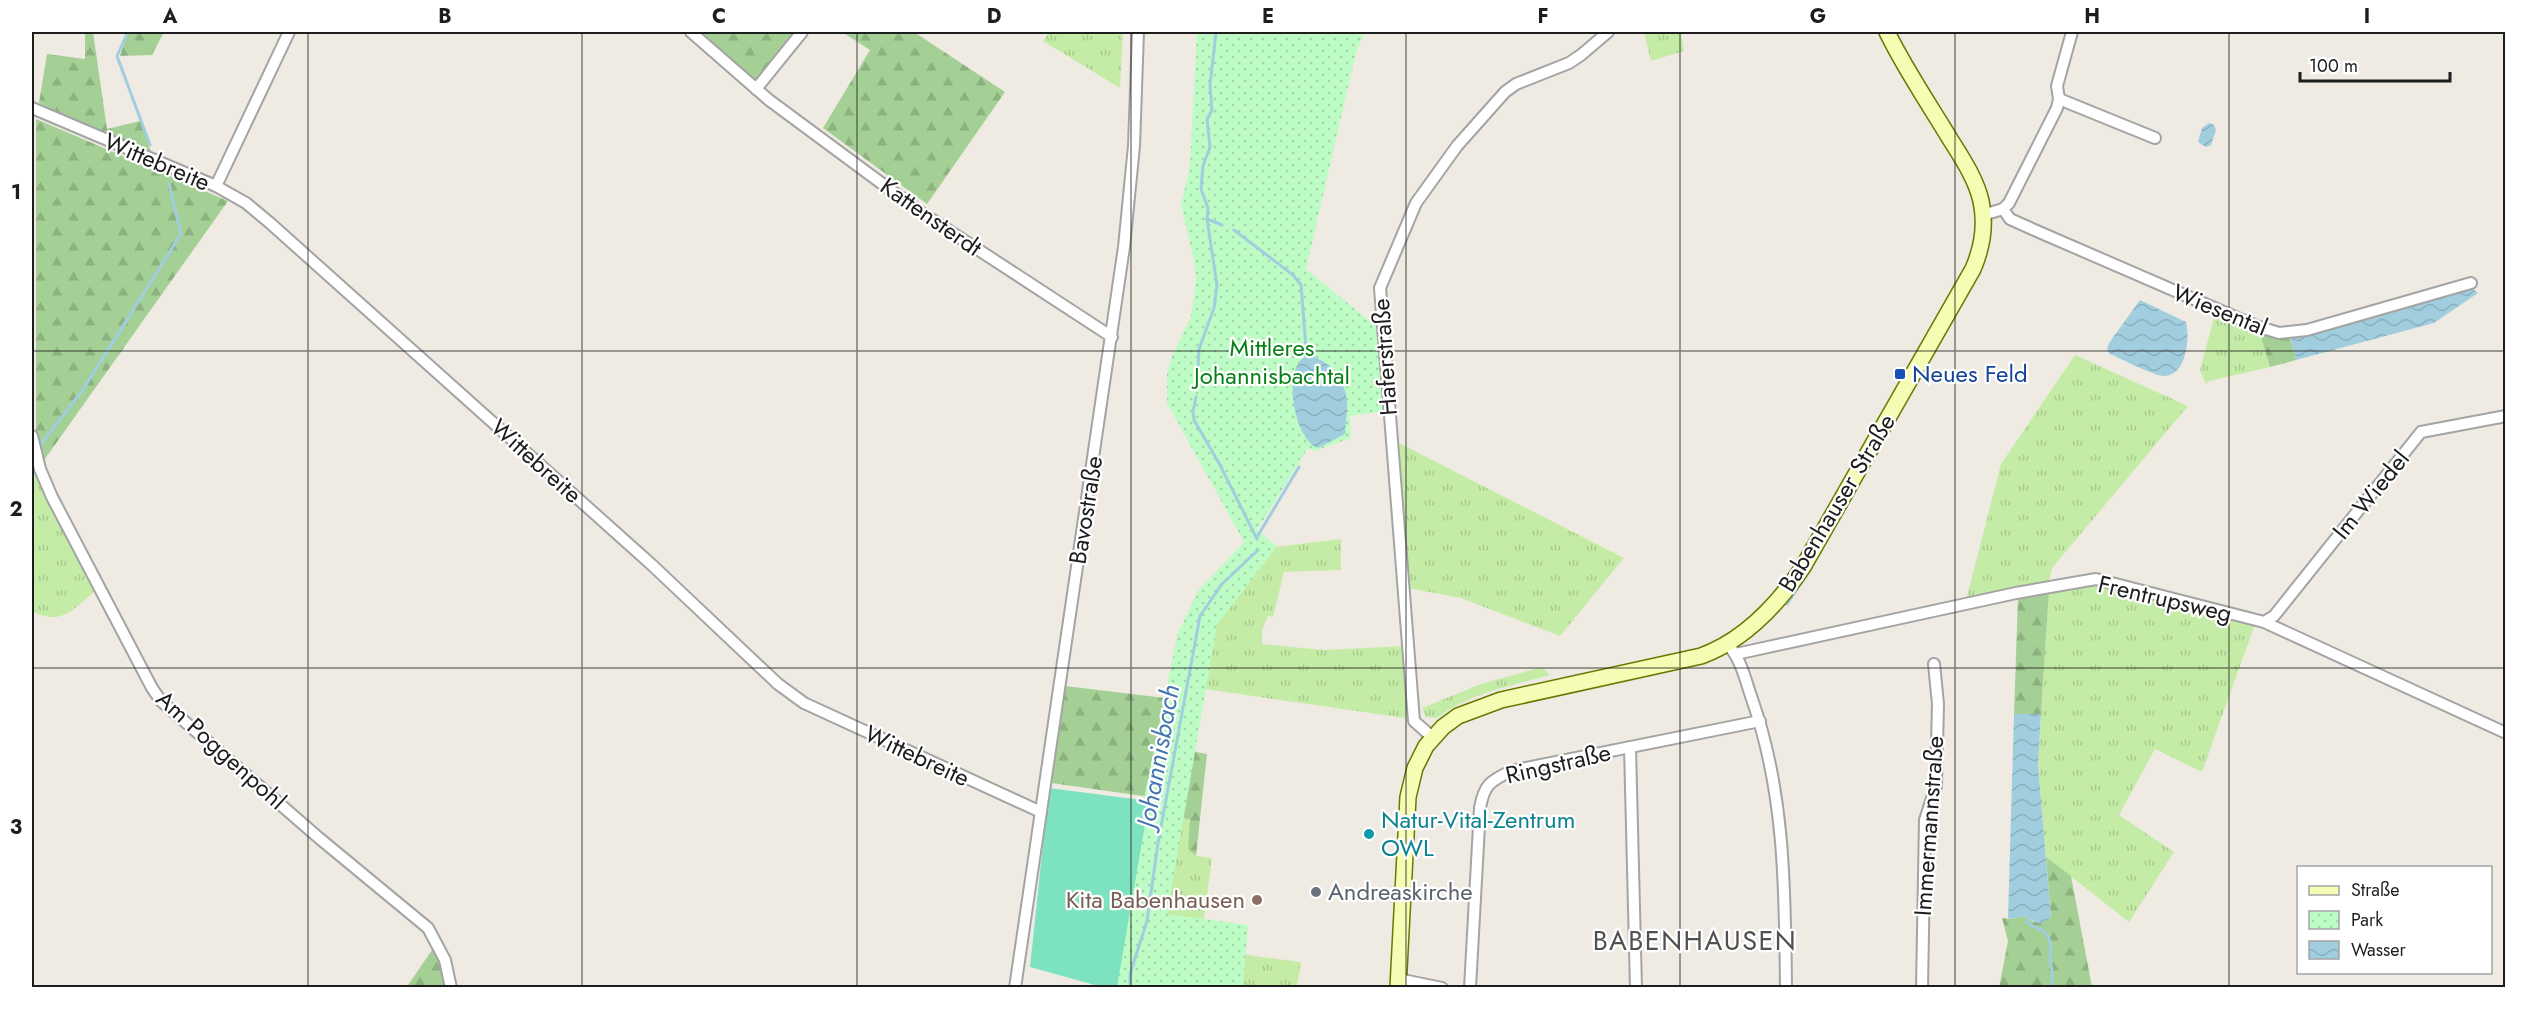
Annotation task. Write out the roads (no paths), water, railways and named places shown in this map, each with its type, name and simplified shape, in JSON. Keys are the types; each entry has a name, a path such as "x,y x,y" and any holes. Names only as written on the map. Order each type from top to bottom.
{"main road":[{"name":"Babenhauser Straße","path":"1398,983 1408,797 1411,779 1419,758 1432,737 1458,716 1493,702 1732,648 1775,604 1803,567 1973,269 1981,245 1983,214 1977,189 1899,57 1887,32"}],"street":[{"path":"216,186 289,32"},
{"name":"Kattensterdt","path":"692,32 756,89 919,211 1112,337"},
{"path":"756,89 802,32"},
{"name":"Bavostraße","path":"1015,987 1112,337 1130,196 1138,32"},
{"name":"Haferstraße","path":"1432,737 1414,721 1380,288 1416,202 1457,146 1505,92 1516,84 1569,63 1608,32"},
{"path":"1983,214 2003,209 2009,203 2056,108 2059,99 2057,86 2072,32"},
{"path":"2059,99 2155,138"},
{"name":"Wittebreite","path":"32,108 216,186 246,203 660,572 778,684 804,703 1041,812"},
{"name":"Wiesental","path":"2003,209 2010,219 2256,326 2279,333 2307,330 2472,284"},
{"name":"Im Wiedel","path":"2264,622 2274,616 2421,432 2505,416"},
{"name":"Am Poggenpohl","path":"32,435 35,455 52,497 152,688 161,701 319,838 428,928 445,960 451,987"},
{"name":"Frentrupsweg","path":"1732,648 2096,579 2264,622 2505,733"},
{"path":"1732,648 1760,721 1771,759 1783,842 1786,987"},
{"name":"Immermannstraße","path":"1922,987 1925,820 1936,786 1938,704 1934,664"},
{"name":"Ringstraße","path":"1470,987 1480,808 1482,795 1489,783 1511,771 1760,721"},
{"path":"1630,747 1636,987"},
{"path":"1398,983 1442,987"}],"water":[{"path":"2209,123 2214,125 2216,130 2211,145 2206,147 2198,142 2202,128"},
{"path":"2472,288 2478,293 2434,323 2296,360 2290,337 2304,336"},
{"path":"2140,300 2186,322 2185,355 2182,363 2171,375 2163,376 2152,373 2110,354 2107,350 2109,343"},
{"path":"1309,355 1318,358 1338,375 1347,400 1345,434 1318,448 1303,433 1294,407 1293,380 1296,369 1301,360"},
{"path":"2014,714 2041,714 2038,765 2051,918 2039,924 2024,916 2008,918"}],"waterway":[{"path":"128,32 117,56 150,145"},
{"name":"Johannisbach","path":"1216,32 1210,85 1212,110 1207,119 1210,147 1203,166 1201,189 1208,208 1207,219 1222,225"},
{"path":"41,444 82,391 181,234 169,183"},
{"path":"1197,388 1199,349 1214,308 1217,285 1207,219"},
{"name":"Johannisbach","path":"1234,230 1293,275 1301,285 1307,361"},
{"path":"1196,397 1194,420 1220,465 1257,539"},
{"name":"Johannisbach","path":"1257,537 1299,467"},
{"name":"Johannisbach","path":"1130,988 1130,974 1147,921 1158,843 1200,616 1222,584 1258,550"},
{"path":"1787,604 1810,570"},
{"path":"2030,918 2027,922 2044,932 2050,941 2053,977 2049,988"}],"place":[{"name":"Neues Feld","path":"1900,374"},
{"name":"Natur-Vital-Zentrum OWL","path":"1369,834"},
{"name":"Andreaskirche","path":"1316,892"},
{"name":"Kita Babenhausen","path":"1257,900"}],"district":[{"name":"BABENHAUSEN","path":"1695,941"}],"park label":[{"name":"Mittleres Johannisbachtal","path":"1272,362"}]}
